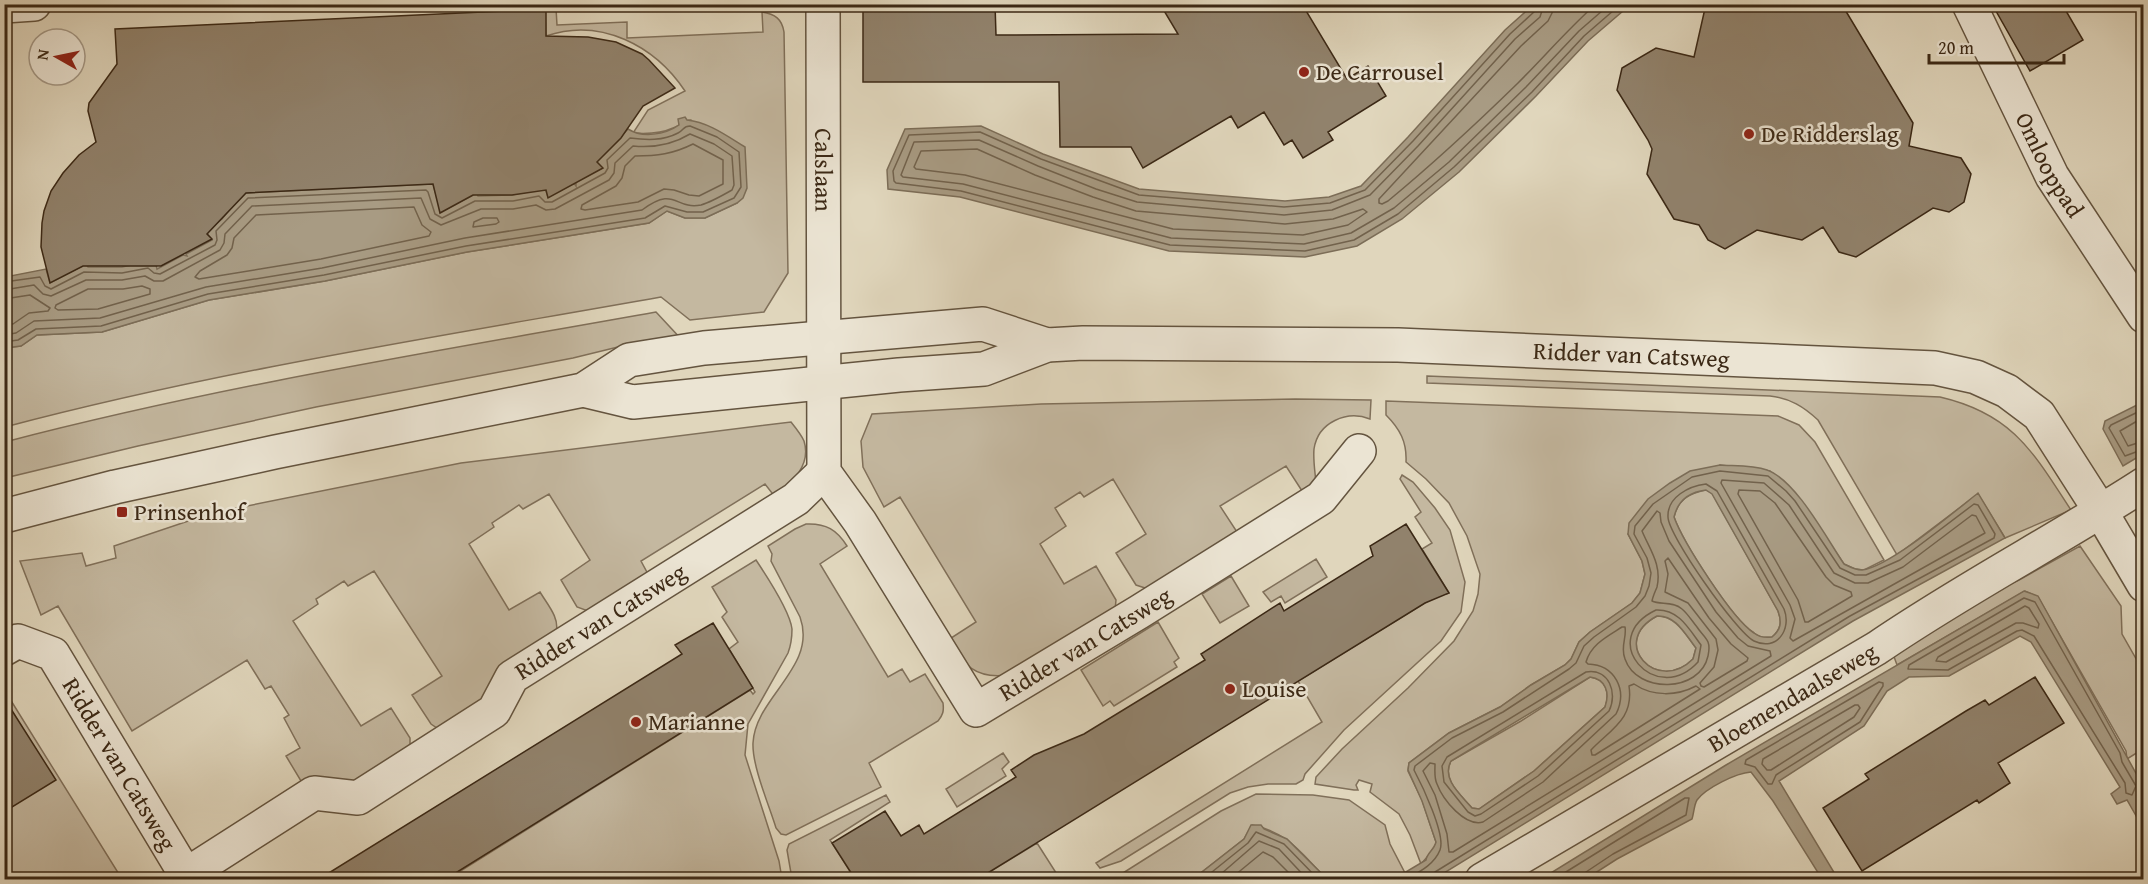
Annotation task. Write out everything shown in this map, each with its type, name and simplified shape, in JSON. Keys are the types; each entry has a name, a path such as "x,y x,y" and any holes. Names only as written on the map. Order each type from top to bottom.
{"street":[{"path":"4,6 34,4"},
{"name":"Calslaan","path":"823,4 825,382"},
{"name":"Omlooppad","path":"1968,4 2052,176 2144,316"},
{"name":"Ridder van Catsweg","path":"4,516 138,482 275,452 583,390 629,360 701,348 983,324 1047,345"},
{"name":"Ridder van Catsweg","path":"583,390 633,402 825,382 984,369 1047,345 1083,343 1398,345 1935,368 1976,377 2007,391 2039,415 2144,585"},
{"path":"825,382 825,472"},
{"name":"Ridder van Catsweg","path":"4,649 18,641 53,654 186,875 315,793 358,798 434,751 494,711 512,678 796,499 825,472 860,522 976,711 1321,498 1359,451"},
{"path":"2101,512 2144,484"},
{"name":"Bloemendaalseweg","path":"1482,879 1877,648 1925,615 2101,512"}],"shaded area":[{"path":"545,8 556,8 557,25 627,22 627,38 763,32 762,12 771,14 780,20 784,32 788,273 764,312 690,320 661,297 249,371 5,427 5,348 21,346 37,335 102,332 209,300 325,281 467,252 649,223 667,211 685,218 705,218 737,203 691,120 663,131 633,133 648,110 685,91 673,75 642,49 606,33 587,30 567,31 546,36"},
{"path":"656,312 682,340 622,346 573,358 316,407 5,478 5,442 85,422 248,387"},
{"path":"1427,376 1940,397 1965,404 2004,425 2032,453 2071,510 2005,538 1978,494 1897,555 1818,420 1790,401 1770,396 1427,383"},
{"path":"1295,399 1371,400 1370,419 1343,417 1327,425 1321,432 1314,449 1316,483 1304,494 1286,466 1220,506 1239,535 1148,589 1136,585 1116,553 1146,534 1113,479 1084,497 1080,492 1055,508 1066,526 1040,544 1064,584 1096,566 1116,600 1115,610 1007,675 996,676 978,672 965,663 954,649 948,640 976,622 900,497 884,507 863,467 861,441 872,414 1041,404"},
{"path":"1386,401 1778,416 1799,425 1815,442 1884,560 1864,570 1844,564 1828,541 1770,471 1720,465 1628,534 1642,561 1645,574 1640,593 1632,603 1579,642 1571,659 1565,665 1500,707 1449,733 1409,763 1408,771 1422,800 1436,842 1435,848 1421,864 1399,814 1370,792 1372,784 1359,780 1356,785 1358,790 1354,790 1315,784 1316,777 1342,749 1408,688 1454,641 1473,611 1478,594 1480,574 1467,536 1449,503 1406,462 1402,436 1386,415"},
{"path":"791,422 803,439 806,450 798,474 787,486 775,497 765,484 641,561 649,576 588,611 577,607 561,580 590,560 549,494 523,509 519,505 492,523 494,527 469,544 509,610 540,592 555,616 556,632 487,698 440,730 431,724 412,695 442,676 374,571 348,586 344,581 316,599 318,604 293,621 361,726 391,708 410,738 410,749 357,782 304,786 286,756 300,748 284,718 289,715 271,686 265,689 247,660 132,731 58,606 41,615 20,561 82,553 86,566 116,558 114,546 212,513 461,463"},
{"path":"1402,475 1413,482 1450,530 1465,582 1461,612 1441,641 1344,730 1305,774 1303,780 1296,784 1248,787 1230,793 1121,861 1100,868 1096,863 1322,722 1298,681 1444,591 1446,594 1449,593 1422,549 1432,543 1415,517 1421,512 1400,479"},
{"path":"1706,490 1712,493 1778,611 1780,625 1772,637 1762,637 1756,634 1733,612 1697,561 1679,529 1674,517 1678,506 1689,495"},
{"path":"806,524 825,526 839,536 847,546 820,564 888,677 902,669 910,682 925,674 943,703 943,708 938,721 869,763 881,787 786,835 781,834 776,828 758,774 753,743 756,726 764,711 794,667 801,651 803,635 800,617 771,561 772,554 768,546"},
{"path":"2080,546 2121,606 2122,634 2143,671 2143,749 2127,759 2126,751 2038,597 2025,591 1897,665 1892,651 1991,593"},
{"path":"1316,559 1327,577 1285,603 1281,596 1271,602 1263,592"},
{"path":"756,560 782,603 792,629 788,653 748,724 745,755 779,861 782,879 446,880 750,690 753,694 755,692 729,649 738,642 722,617 727,612 712,587"},
{"path":"1231,576 1249,606 1220,623 1202,594"},
{"path":"1657,616 1675,622 1696,648 1693,659 1679,669 1665,671 1653,668 1643,661 1637,651 1637,639 1643,627"},
{"path":"1158,622 1179,658 1174,662 1177,667 1114,706 1110,701 1103,706 1081,670"},
{"path":"1590,677 1600,681 1607,692 1605,707 1534,771 1479,809 1472,808 1450,781 1451,761 1521,721"},
{"path":"5,691 122,879 5,879"},
{"path":"1003,753 1009,762 1002,769 1006,776 957,807 946,789"},
{"path":"1256,794 1313,795 1349,800 1385,825 1390,844 1405,873 1394,879 1330,879 1284,838 1252,825 1244,839 1193,879 1105,880 1123,873 1221,811"},
{"path":"886,795 890,802 830,840 855,879 792,879 787,850 789,844"},
{"path":"1037,843 1060,879 978,879"}],"water":[{"path":"1533,5 1630,5 1588,41 1459,172 1402,219 1357,246 1305,257 1169,251 960,197 888,189 887,170 905,129 981,126 1043,154 1139,189 1285,201 1329,197 1361,186 1505,30"},
{"path":"685,117 687,120 717,130 745,147 747,188 743,198 705,218 685,218 667,211 649,223 467,252 325,281 209,300 102,332 37,335 21,346 5,348 5,277 46,269 50,283 86,264 88,267 122,267 155,260 157,269 183,255 187,256 186,254 212,240 206,232 222,219 243,193 433,184 441,212 477,193 478,196 512,195 545,188 548,197 574,183 576,186 576,182 602,168 596,161 628,129 640,134 660,133 679,125 678,119"},
{"path":"2143,402 2143,454 2123,466 2103,429 2105,421"},
{"path":"1720,465 1744,466 1762,468 1778,476 1789,485 1810,511 1844,564 1857,569 1874,567 1904,549 1978,493 2005,538 1853,621 1436,878 1394,879 1426,860 1436,842 1422,801 1408,770 1409,763 1449,733 1500,707 1565,665 1571,659 1579,642 1632,603 1640,593 1645,574 1642,561 1628,534 1629,523 1648,499 1690,471","holes":["1706,490 1712,494 1778,611 1780,625 1772,637 1762,637 1756,634 1733,612 1697,561 1679,529 1674,517 1678,506 1689,495","1657,616 1675,622 1696,648 1693,659 1679,669 1665,671 1653,668 1643,661 1637,651 1637,639 1643,627","1590,677 1600,681 1607,692 1605,707 1534,771 1479,809 1472,808 1450,780 1451,761"]},
{"path":"2024,591 2038,596 2143,786 2143,791 2139,793 2143,801 2143,828 2127,800 2117,804 2111,794 2120,787 2031,642 2020,636 1949,676 1909,677 1887,691 1864,726 1779,781 1838,879 1822,879 1773,801 1751,772 1730,778 1714,786 1697,800 1692,819 1617,859 1586,879 1541,879 1726,765"},
{"path":"1251,825 1261,825 1264,829 1287,839 1324,876 1330,879 1193,879 1244,839"}],"building":[{"path":"863,4 995,4 996,35 1178,34 1160,4 1302,4 1347,79 1368,66 1386,96 1328,132 1333,140 1303,158 1292,140 1284,145 1264,112 1238,128 1231,116 1143,168 1131,147 1060,147 1059,82 863,82"},
{"path":"1706,4 1827,4 1844,8 1913,123 1909,146 1961,158 1971,174 1964,202 1949,212 1933,208 1856,257 1839,252 1823,227 1802,240 1757,230 1725,249 1708,240 1699,225 1674,219 1647,174 1652,149 1617,90 1622,68 1656,48 1694,57"},
{"path":"1992,4 2062,4 2083,40 2030,71"},
{"path":"546,9 546,36 588,37 616,42 642,54 675,88 643,106 621,138 597,162 603,168 548,198 546,190 512,195 473,195 440,213 433,184 246,193 207,234 212,239 161,266 83,266 50,283 41,247 44,211 51,191 63,173 79,155 96,142 88,111 89,103 117,64 115,29"},
{"name":"Louise","path":"1406,524 1449,593 1425,603 978,879 855,879 832,843 885,811 901,836 919,825 924,834 1016,777 1011,770 1034,755 1084,734 1205,660 1201,654 1280,603 1284,611 1373,556 1370,546"},
{"name":"Marianne","path":"713,623 753,688 446,879 319,879 682,654 675,645"},
{"path":"2035,677 2064,723 1998,763 2010,783 1979,803 1977,800 1862,871 1823,808 1869,779 1865,774 1966,711 1985,700 1989,705"},
{"path":"4,698 56,780 4,812"}],"place":[{"name":"De Carrousel","path":"1304,72"},
{"name":"De Ridderslag","path":"1749,134"},
{"name":"Prinsenhof","path":"122,512"},
{"name":"Louise","path":"1230,689"},
{"name":"Marianne","path":"636,722"}]}
